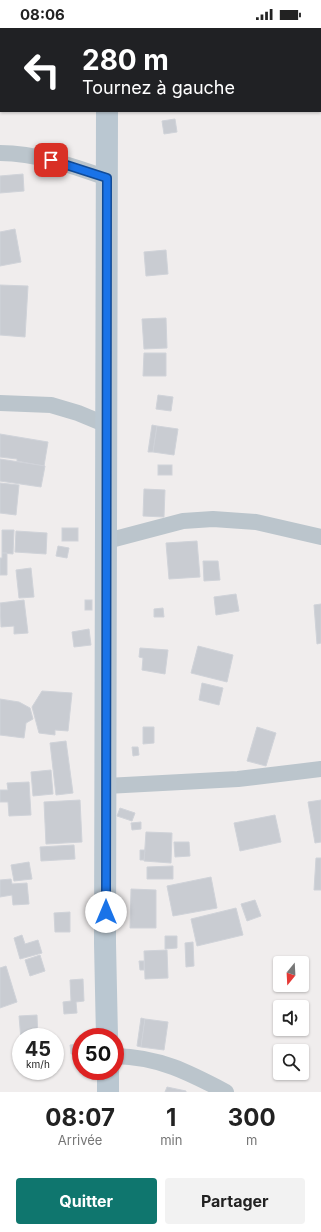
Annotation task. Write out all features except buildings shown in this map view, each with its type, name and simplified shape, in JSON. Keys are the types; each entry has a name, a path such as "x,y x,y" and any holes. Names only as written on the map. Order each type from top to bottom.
{"main road":[{"path":"107,112 107,1028"},
{"path":"108,1080 108,1092"}],"street":[{"path":"0,153 11,153 51,160 107,178"},
{"path":"0,403 50,405 78,413 107,425"},
{"path":"107,541 183,521 213,519 256,522 321,537"},
{"path":"106,786 238,779 321,769"},
{"path":"124,1056 133,1056 159,1062 191,1074 226,1092"}],"route":[{"path":"51,160 107,178 106,912"}]}
